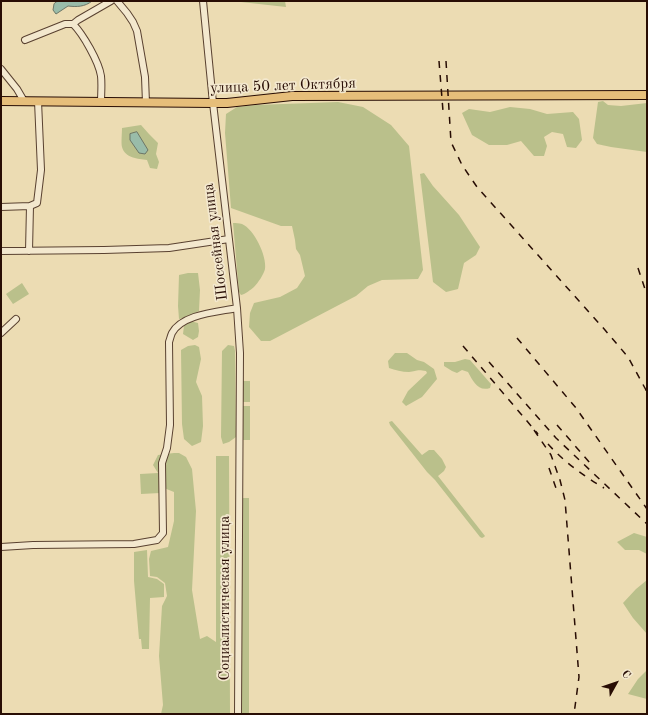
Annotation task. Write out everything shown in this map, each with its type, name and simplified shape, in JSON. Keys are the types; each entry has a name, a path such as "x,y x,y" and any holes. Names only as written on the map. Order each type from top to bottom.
{"main road":[{"name":"улица 50 лет Октября","path":"1,101 227,103 292,96 647,95"}],"street":[{"path":"25,40 64,24 73,24 111,1"},
{"path":"117,1 130,18 137,31 145,77 146,103"},
{"name":"Шоссейная улица","path":"203,1 213,103 237,308 240,354 238,482"},
{"path":"73,24 83,38 98,66 101,102"},
{"path":"1,70 17,89 24,101"},
{"path":"1,207 30,206 37,203 41,170 38,101"},
{"path":"29,251 30,206"},
{"path":"1,251 169,248 229,239"},
{"path":"1,547 33,545 134,544 157,540 163,534 162,463 167,448 170,425 169,342 173,332 182,322 194,317 237,308"},
{"path":"1,333 16,319"},
{"name":"Социалистическая улица","path":"238,482 238,714"}],"green space":[{"path":"285,1 286,7 241,2"},
{"path":"603,101 608,105 621,106 647,103 647,152 597,144 593,138 598,102"},
{"path":"338,102 363,107 391,125 409,146 423,270 418,279 382,280 368,286 356,296 270,341 261,341 249,327 250,313 254,303 280,297 297,288 305,276 300,255 296,249 292,226 281,226 231,208 225,133 226,114 237,107"},
{"path":"510,107 530,109 547,114 573,112 579,119 582,140 576,148 567,147 563,134 552,132 544,137 547,146 544,156 534,156 521,141 507,145 489,145 472,135 462,113 469,109 490,112"},
{"path":"141,125 158,143 156,154 159,162 157,169 150,168 147,160 129,156 122,147 122,128"},
{"path":"424,173 433,186 459,215 480,247 476,255 464,263 458,289 446,292 433,282 420,174"},
{"path":"233,223 242,224 251,231 262,250 265,264 265,269 262,276 254,287 245,294 241,295 239,292"},
{"path":"198,273 200,290 199,311 179,319 179,275"},
{"path":"22,283 29,294 13,304 6,294"},
{"path":"190,322 198,323 198,337 193,340 183,334 184,326"},
{"path":"195,345 199,347 201,359 196,382 202,396 203,426 201,442 192,446 184,439 182,424 181,350 188,346"},
{"path":"228,345 234,346 235,351 236,437 223,444 221,437 222,351"},
{"path":"395,353 407,353 417,360 424,362 434,369 437,379 422,397 406,406 402,402 408,391 427,373 423,370 406,372 389,368 388,361"},
{"path":"465,359 470,360 491,384 490,388 486,389 476,385 468,372 462,370 457,373 444,366 444,362 455,362"},
{"path":"243,381 250,381 250,402 242,402"},
{"path":"242,406 250,406 250,440 242,440"},
{"path":"392,421 422,455 429,450 434,450 442,459 446,467 438,476 485,536 484,537 480,537 427,472 390,425 389,422"},
{"path":"179,453 186,457 192,469 196,511 192,590 200,639 207,636 216,642 216,456 229,456 230,714 161,714 163,705 159,656 162,606 167,596 165,583 157,577 150,576 149,559 151,551 168,547 174,521 174,492 164,488 159,477 160,493 141,494 140,474 158,473 153,465 158,455"},
{"path":"241,498 249,498 249,714 241,714"},
{"path":"634,533 647,537 647,554 639,550 625,550 617,542"},
{"path":"147,550 148,577 157,579 164,584 164,597 150,598 149,649 142,649 141,639 139,639 134,581 134,552"},
{"path":"647,580 647,634 633,618 623,603"},
{"path":"647,670 647,699 628,694 638,679"}],"shaded area":[{"path":"58,1 92,1 80,6 68,6 56,14 53,10 54,4"},
{"path":"137,132 148,150 145,154 139,153 130,140 130,134"}],"railway":[{"path":"439,61 443,111"},
{"path":"446,61 451,142 462,165 477,187 628,357 647,394"},
{"path":"638,268 647,295"},
{"path":"517,338 576,408 647,509"},
{"path":"463,346 538,434"},
{"path":"489,362 556,438 647,524"},
{"path":"557,425 590,463"},
{"path":"534,430 551,455 565,500 579,677 574,714"},
{"path":"548,444 574,468 604,488"},
{"path":"549,468 558,494"}]}
